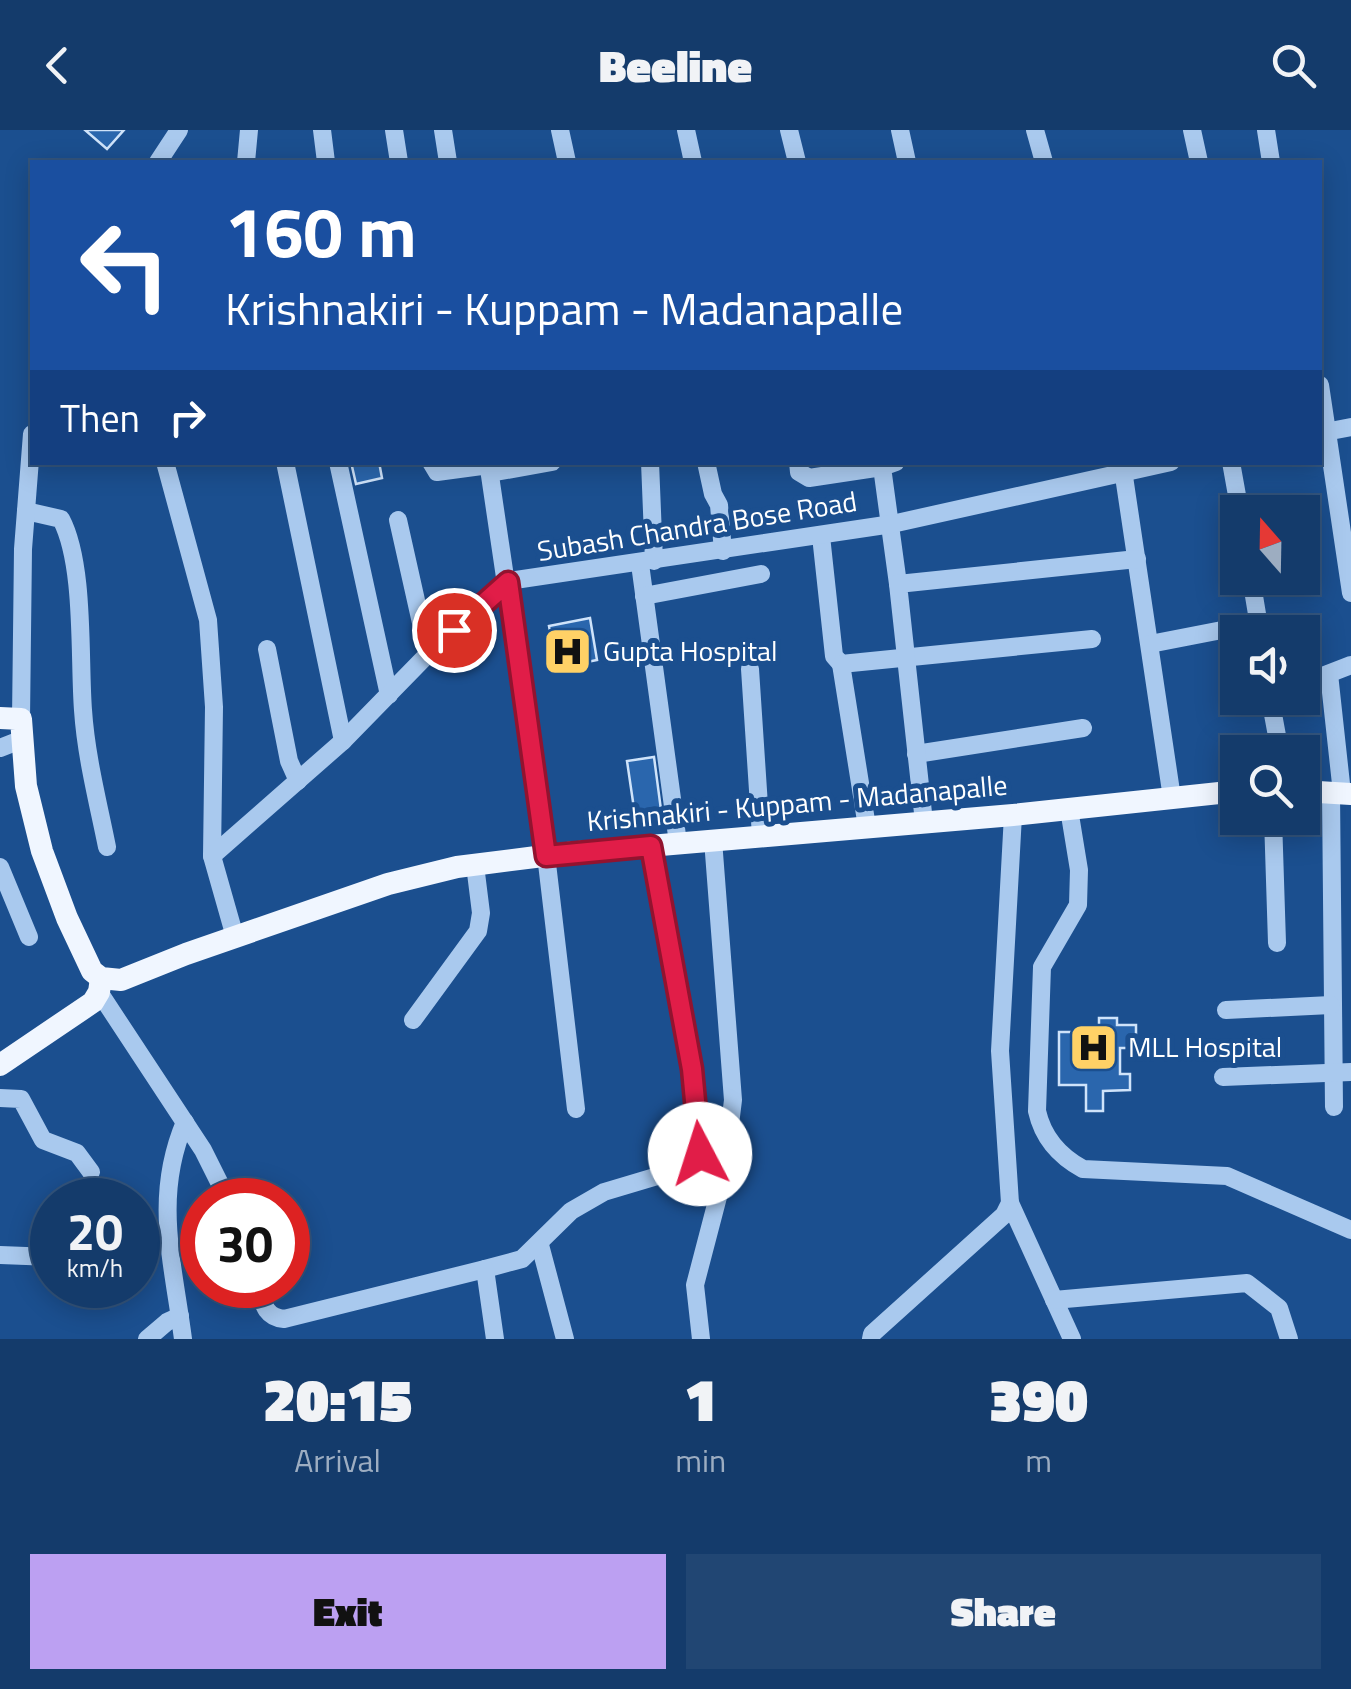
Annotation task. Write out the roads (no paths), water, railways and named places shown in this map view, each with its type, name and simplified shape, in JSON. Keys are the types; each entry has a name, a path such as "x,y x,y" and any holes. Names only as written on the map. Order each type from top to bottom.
{"main road":[{"path":"0,1065 93,1002 100,985 66,918 42,851 15,726"},
{"name":"Krishnakiri - Kuppam - Madanapalle","path":"100,985 396,882 474,865 1220,793"}],"street":[{"path":"159,160 179,130"},
{"path":"246,160 249,130"},
{"path":"322,130 326,160"},
{"path":"394,130 400,160"},
{"path":"443,130 448,160"},
{"path":"560,130 568,160"},
{"path":"686,130 692,160"},
{"path":"789,130 796,160"},
{"path":"900,130 906,160"},
{"path":"1035,130 1043,160"},
{"path":"1192,130 1199,160"},
{"path":"1266,130 1272,160"},
{"path":"1351,427 1324,432 1351,593"},
{"path":"0,748 15,726 30,464"},
{"path":"166,465 208,620 214,707 212,856 235,937"},
{"path":"285,465 343,741"},
{"path":"339,465 389,695"},
{"path":"433,465 437,472 514,465"},
{"path":"650,465 644,596 678,844"},
{"path":"707,465 712,494 719,505 723,551"},
{"path":"798,465 799,472 809,478 889,465 924,822"},
{"path":"1232,465 1237,495"},
{"path":"489,467 546,856 576,1109"},
{"path":"1123,467 1172,798"},
{"name":"Subash Chandra Bose Road","path":"212,856 343,741 428,654 508,582 892,524 1123,467"},
{"path":"26,511 61,519 68,536 79,603 85,730 106,847"},
{"path":"398,520 428,654"},
{"path":"821,536 834,656 841,664 866,827"},
{"path":"898,584 1137,559"},
{"path":"644,596 761,574"},
{"path":"1150,644 1220,634"},
{"path":"841,664 1092,640"},
{"path":"267,650 289,761 298,781"},
{"path":"1320,677 1351,665"},
{"path":"750,669 761,836"},
{"path":"1329,674 1341,793 1331,874 1331,999 1342,1073 1334,1107"},
{"path":"916,754 1084,728"},
{"path":"1069,809 1076,842 1078,905 1042,966 1037,1111 1041,1130 1064,1158 1083,1168 1227,1176 1351,1230"},
{"path":"1013,815 1000,1051 1010,1203 1072,1339"},
{"path":"1274,835 1277,943"},
{"path":"701,1339 695,1285 724,1174 733,1100 714,840"},
{"path":"266,1308 274,1327 284,1319 522,1260 571,1211 604,1192 693,1164 700,1154 692,1069 651,846"},
{"path":"413,1020 478,932 482,913 474,865"},
{"path":"0,867 29,938"},
{"path":"1331,874 1351,873"},
{"path":"1331,932 1351,932"},
{"path":"100,985 216,1178"},
{"path":"1226,1010 1331,999 1351,992"},
{"path":"1223,1077 1342,1073"},
{"path":"0,1098 21,1099 43,1140 77,1153 91,1172"},
{"path":"183,1339 165,1200 173,1151 185,1122"},
{"path":"871,1339 1004,1215 1010,1203"},
{"path":"540,1245 565,1339"},
{"path":"0,1256 30,1257"},
{"path":"484,1269 495,1339"},
{"path":"1054,1300 1247,1284 1278,1308 1289,1339"},
{"path":"147,1339 166,1322 180,1316"}],"place":[{"name":"Gupta Hospital","path":"568,651"},
{"name":"MLL Hospital","path":"1093,1047"}]}
